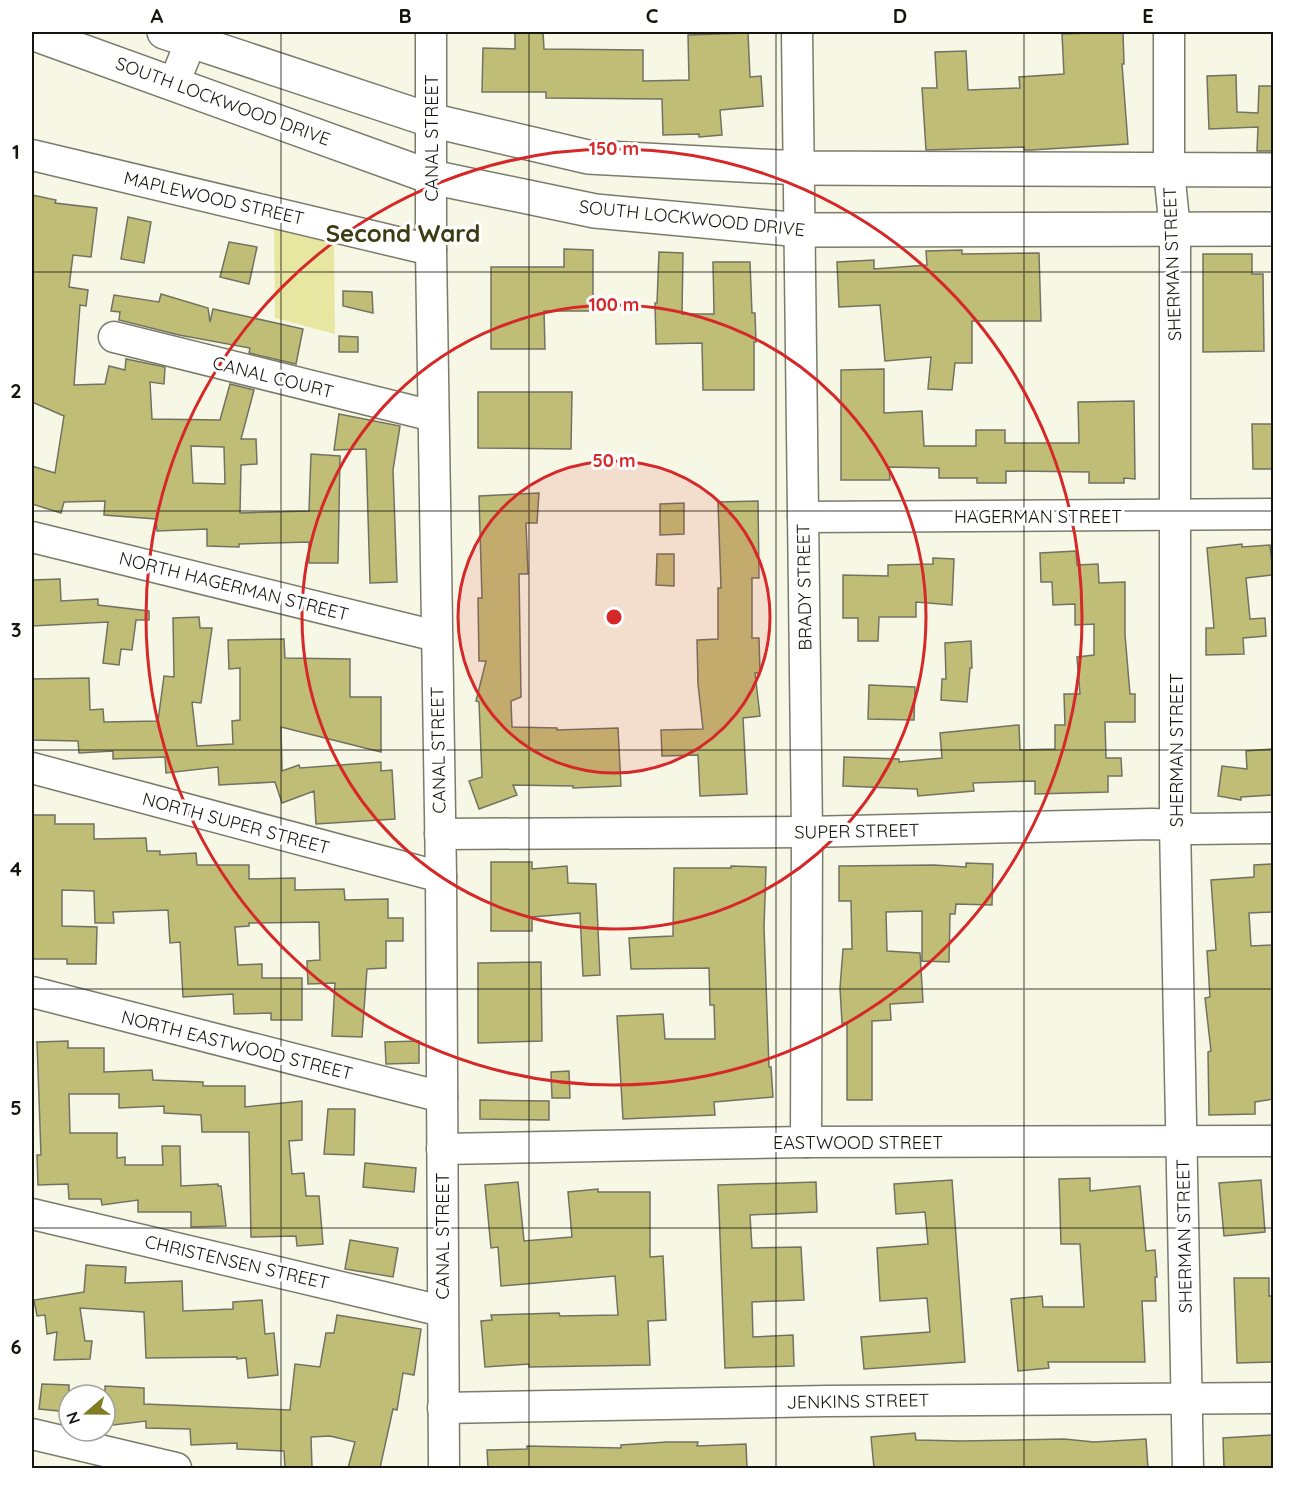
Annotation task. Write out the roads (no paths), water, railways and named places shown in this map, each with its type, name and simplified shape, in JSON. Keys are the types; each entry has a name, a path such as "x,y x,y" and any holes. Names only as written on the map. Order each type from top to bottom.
{"main road":[{"name":"SOUTH LOCKWOOD DRIVE","path":"32,33 431,177 596,211 801,230 1274,229"},
{"path":"182,35 430,120 588,157 799,168 1274,170"}],"street":[{"name":"CANAL STREET","path":"431,32 431,250 441,877 444,1468"},
{"name":"BRADY STREET","path":"797,32 807,832 806,1142"},
{"name":"SHERMAN STREET","path":"1169,32 1169,171 1175,230 1175,825 1188,1468"},
{"path":"174,83 182,35"},
{"name":"MAPLEWOOD STREET","path":"32,155 431,250"},
{"name":"CANAL COURT","path":"114,337 433,416"},
{"name":"HAGERMAN STREET","path":"803,518 1274,514"},
{"name":"NORTH HAGERMAN STREET","path":"32,537 436,636"},
{"name":"NORTH SUPER STREET","path":"32,768 441,877"},
{"name":"SUPER STREET","path":"440,834 807,832 1175,825 1192,829 1274,828"},
{"name":"NORTH EASTWOOD STREET","path":"32,992 442,1097"},
{"name":"EASTWOOD STREET","path":"442,1149 806,1142 1274,1141"},
{"name":"CHRISTENSEN STREET","path":"32,1214 442,1311"},
{"name":"JENKINS STREET","path":"443,1408 827,1401 1274,1398"},
{"path":"32,1434 176,1468"}],"district":[{"name":"Second Ward","path":"403,233"}]}
